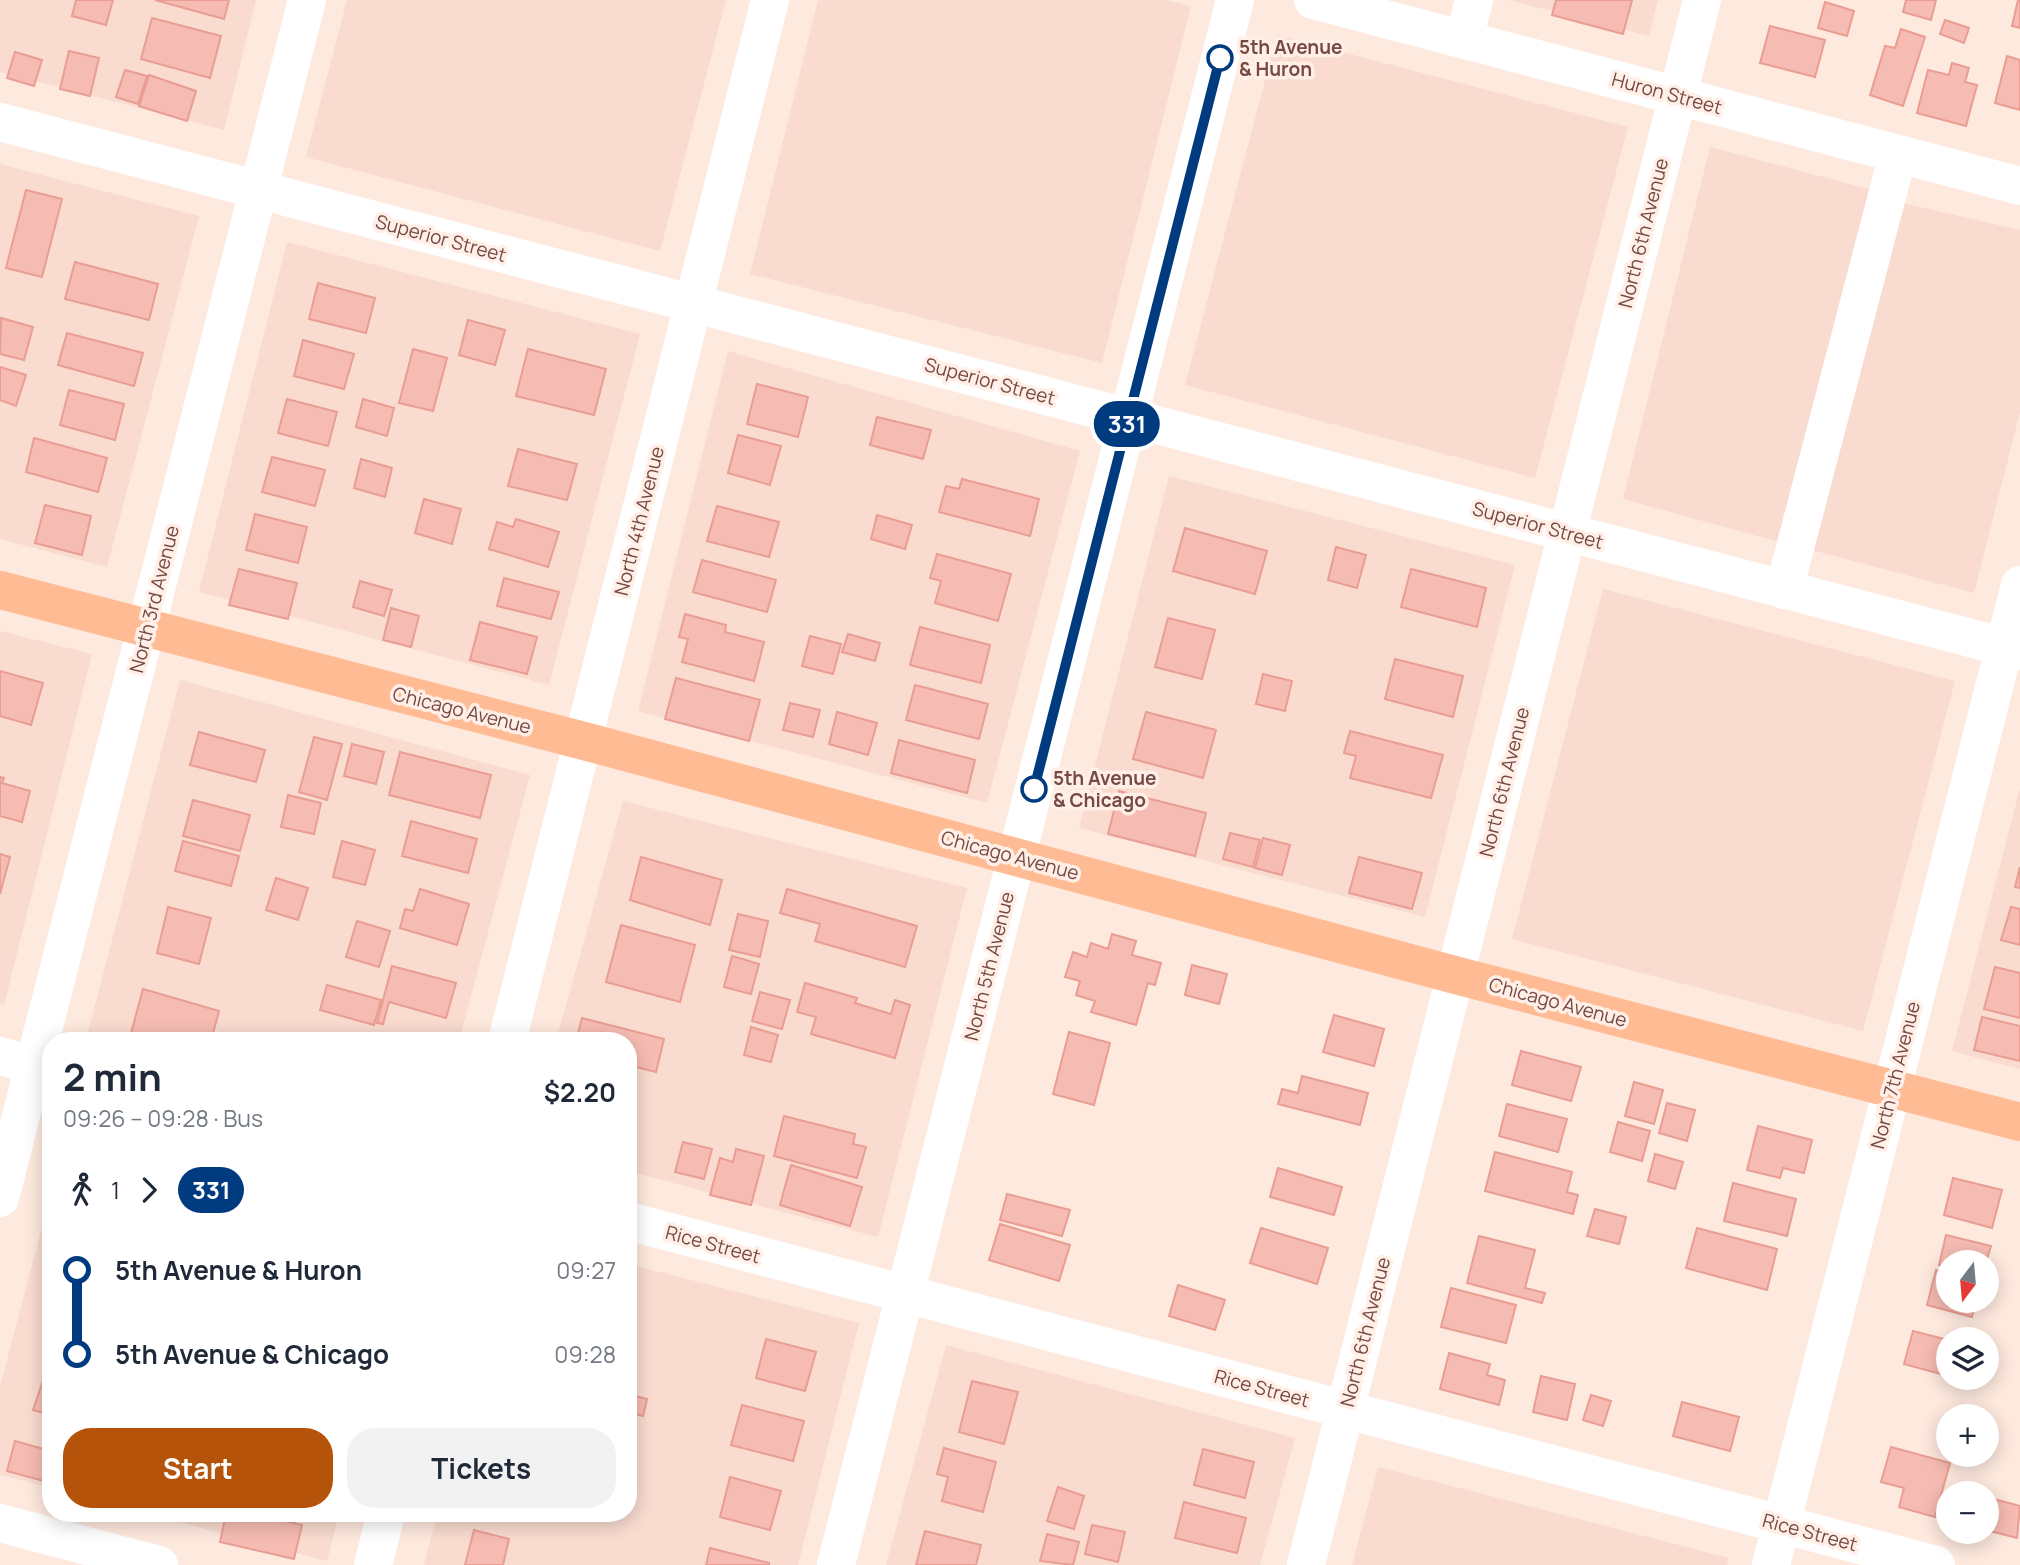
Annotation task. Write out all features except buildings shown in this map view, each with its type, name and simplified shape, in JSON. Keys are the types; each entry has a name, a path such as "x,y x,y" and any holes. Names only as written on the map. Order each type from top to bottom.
{"main road":[{"name":"Chicago Avenue","path":"0,590 584,741 1455,975 2020,1122"}],"street":[{"name":"North 3rd Avenue","path":"0,1198 28,1064 146,629 307,0"},
{"name":"North 4th Avenue","path":"509,1032 770,0"},
{"name":"North 5th Avenue","path":"836,1565 1235,0"},
{"name":"Huron Street","path":"1313,0 2020,186"},
{"path":"1464,40 1474,0"},
{"name":"North 6th Avenue","path":"1306,1565 1702,0"},
{"name":"Superior Street","path":"0,122 2012,649"},
{"path":"1784,590 1898,154"},
{"name":"North 7th Avenue","path":"1771,1565 1892,1089 2012,649 2020,585"},
{"name":"Rice Street","path":"637,1223 1936,1565"},
{"path":"373,1565 384,1522"},
{"path":"0,1523 159,1565"}],"shaded area":[{"path":"0,0 256,0 224,130 0,72"},
{"path":"347,0 726,0 660,251 306,157"},
{"path":"818,0 1167,0 1191,6 1102,363 750,274"},
{"path":"1508,0 1658,0 1649,36"},
{"path":"1277,35 1628,127 1535,478 1185,385"},
{"path":"1710,147 1876,191 1786,544 1623,499"},
{"path":"0,164 199,216 107,567 0,539"},
{"path":"1894,201 2020,230 2020,412 1974,593 1808,549"},
{"path":"287,242 640,334 549,685 199,592"},
{"path":"728,351 1080,451 987,803 638,711"},
{"path":"1169,476 1515,565 1425,917 1079,828"},
{"path":"1603,589 1955,681 1863,1031 1512,939"},
{"path":"0,631 92,654 4,1005 0,1004"},
{"path":"180,680 530,775 461,1032 88,1032"},
{"path":"2020,788 2020,1069 1952,1051"},
{"path":"623,801 967,888 878,1237 637,1173 637,1032 559,1032"},
{"path":"42,1227 42,1486 0,1475 0,1387"},
{"path":"637,1266 859,1323 798,1565 424,1565 435,1522 637,1522"},
{"path":"946,1345 1295,1438 1260,1565 886,1565"},
{"path":"1378,1467 1729,1558 1727,1565 1352,1565"},
{"path":"179,1522 337,1522 327,1561"}],"bus line":[{"name":"331","path":"1034,789 1220,58"}],"place":[{"name":"5th Avenue & Huron","path":"1220,58"},
{"name":"5th Avenue & Chicago","path":"1034,789"}]}
